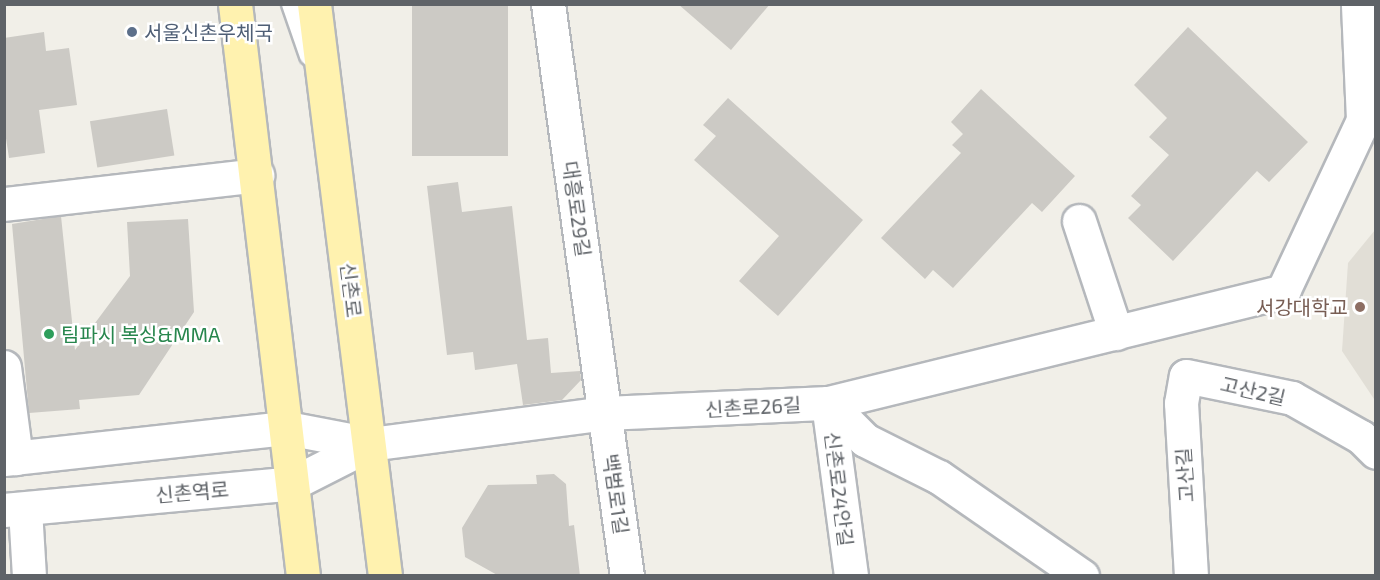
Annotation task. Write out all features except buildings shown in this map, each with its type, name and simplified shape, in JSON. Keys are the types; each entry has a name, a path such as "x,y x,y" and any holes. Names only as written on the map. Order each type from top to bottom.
{"main road":[{"path":"235,4 303,576"},
{"name":"신촌로","path":"314,4 385,576"}],"street":[{"name":"대흥로29길","path":"548,4 605,413"},
{"path":"828,403 1283,291 1363,120 1358,4"},
{"path":"4,204 257,175"},
{"path":"1079,221 1116,333"},
{"path":"4,367 10,458 287,428 370,444"},
{"name":"고산2길","path":"1186,376 1292,399 1361,437 1376,452"},
{"name":"고산길","path":"1186,376 1180,403 1191,576"},
{"name":"신촌로26길","path":"370,444 605,413 828,403 865,440 939,477 1082,576"},
{"name":"신촌로24안길","path":"828,403 850,576"},
{"name":"백범로1길","path":"605,413 627,576"},
{"name":"신촌역로","path":"15,510 293,483 370,444"},
{"path":"15,510 29,576"}],"lane":[{"path":"291,4 329,115"}],"shaded area":[{"name":"서강대학교","path":"1375,230 1376,397 1374,399 1342,351 1348,263"}],"place":[{"name":"서울신촌우체국","path":"132,32"},
{"name":"서강대학교","path":"1360,307"},
{"name":"팀파시 복싱&MMA","path":"49,334"}]}
